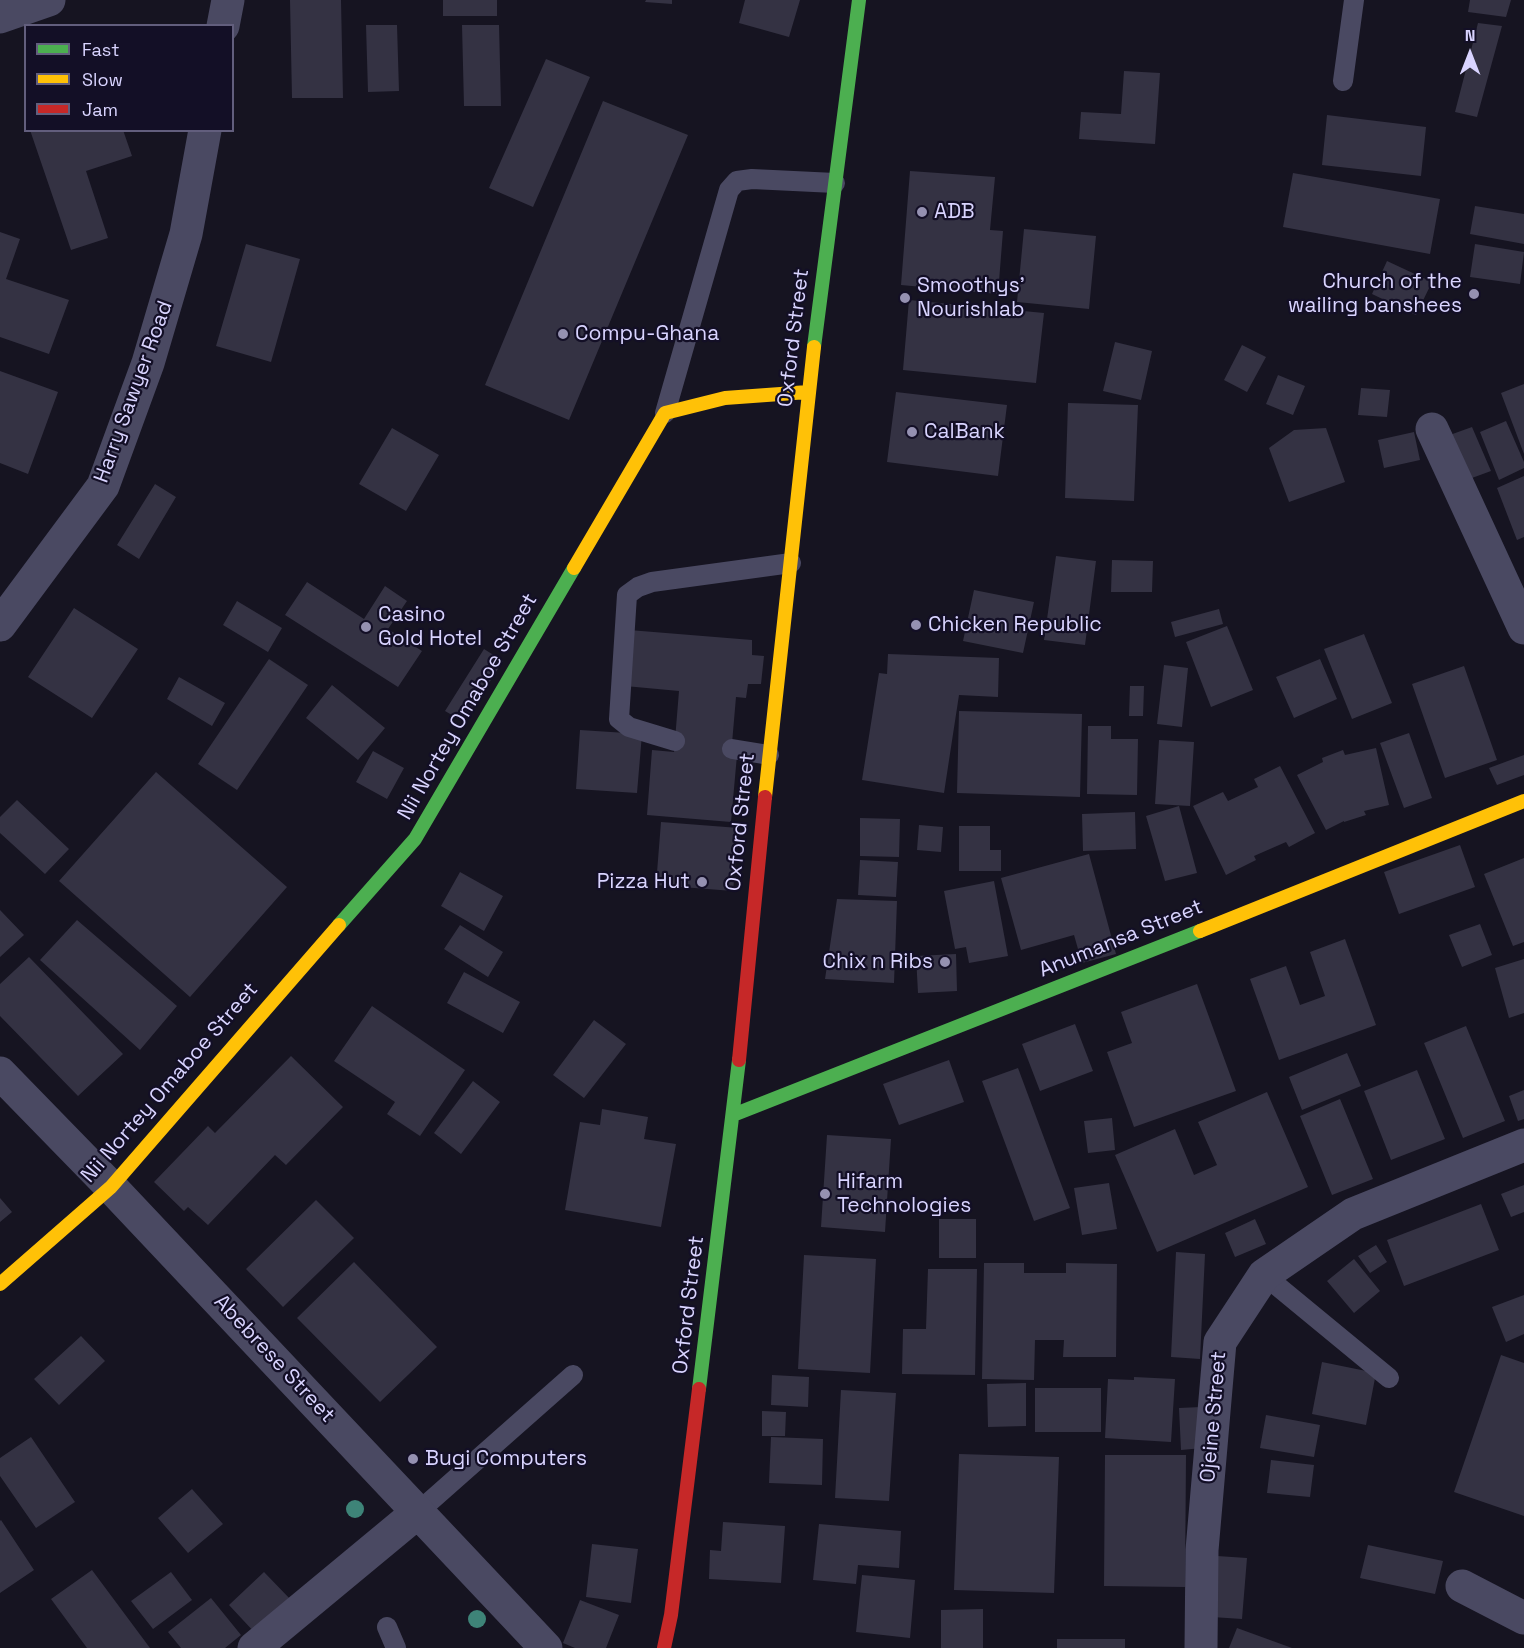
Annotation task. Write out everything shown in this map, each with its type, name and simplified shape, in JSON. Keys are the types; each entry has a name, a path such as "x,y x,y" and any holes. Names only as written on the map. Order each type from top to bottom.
{"street":[{"path":"0,17 50,0"},
{"path":"224,24 228,0"},
{"name":"Oxford Street","path":"664,1648 671,1615 733,1115 808,392 859,0"},
{"name":"Harry Sawyer Road","path":"0,625 103,486 148,363 186,234 205,132"},
{"path":"665,413 725,398 808,392"},
{"name":"Nii Nortey Omaboe Street","path":"0,1284 111,1186 415,839 665,413"},
{"path":"1432,429 1524,628"},
{"name":"Anumansa Street","path":"733,1115 1524,801"},
{"name":"Abebrese Street","path":"0,1073 111,1186 546,1648"},
{"name":"Ojeine Street","path":"1201,1648 1202,1550 1220,1342 1264,1275 1353,1214 1524,1145"},
{"path":"254,1648 418,1512"},
{"path":"1462,1586 1524,1618"}],"lane":[{"path":"1343,81 1354,0"},
{"path":"665,413 729,190 737,181 752,179 835,183"},
{"path":"675,741 629,727 619,719 627,596 638,587 652,582 790,563"},
{"path":"732,749 769,755"},
{"path":"1264,1275 1389,1378"},
{"path":"418,1512 573,1375"},
{"path":"387,1627 396,1648"}],"building":[{"path":"290,0 341,0 343,98 292,98"},
{"path":"443,0 497,0 497,16 443,16"},
{"path":"646,0 672,0 672,4 645,2"},
{"path":"745,0 800,0 789,37 739,23"},
{"path":"1470,0 1511,0 1506,17 1468,12"},
{"path":"1478,23 1502,26 1477,117 1455,112"},
{"path":"366,25 397,25 399,91 368,92"},
{"path":"462,25 499,25 501,106 464,106"},
{"path":"546,59 590,77 533,207 489,188"},
{"path":"1124,71 1160,73 1155,144 1079,139 1081,112 1121,114"},
{"path":"603,101 688,135 569,420 485,385"},
{"path":"1327,115 1426,127 1421,176 1322,165"},
{"path":"31,132 124,132 132,156 86,171 108,238 71,250"},
{"path":"910,171 995,177 990,230 1003,231 998,294 901,285"},
{"path":"1293,173 1440,199 1430,254 1283,227"},
{"path":"1475,206 1524,214 1524,244 1470,234"},
{"path":"1024,229 1096,236 1089,309 1017,302"},
{"path":"0,232 20,239 6,279 69,300 49,354 0,337"},
{"path":"246,244 300,259 271,362 216,346"},
{"path":"1475,244 1524,252 1520,284 1470,277"},
{"path":"1387,261 1432,282 1416,315 1372,294"},
{"path":"909,300 1044,313 1036,383 903,370"},
{"path":"1115,342 1152,351 1141,400 1103,391"},
{"path":"1242,345 1266,357 1247,392 1224,380"},
{"path":"0,371 58,392 28,474 0,463"},
{"path":"1278,375 1305,386 1293,415 1266,404"},
{"path":"1524,384 1524,454 1501,393"},
{"path":"1361,388 1390,390 1387,417 1358,415"},
{"path":"896,392 1007,405 998,476 887,462"},
{"path":"1068,403 1138,405 1134,501 1065,498"},
{"path":"1506,421 1524,462 1524,468 1499,480 1480,432"},
{"path":"1472,427 1491,471 1461,482 1447,436"},
{"path":"392,428 439,455 406,511 359,484"},
{"path":"1326,428 1345,482 1289,502 1269,448 1294,430"},
{"path":"1414,432 1420,460 1384,468 1378,440"},
{"path":"1524,476 1524,537 1517,540 1497,488"},
{"path":"155,484 176,497 139,559 117,545"},
{"path":"1056,556 1096,561 1085,645 1044,640"},
{"path":"1112,560 1153,561 1152,592 1111,592"},
{"path":"307,582 364,619 385,586 407,601 388,629 422,651 398,687 285,615"},
{"path":"974,590 1034,602 1023,653 963,641"},
{"path":"237,601 282,628 268,652 223,625"},
{"path":"74,608 138,649 92,718 28,677"},
{"path":"1219,609 1223,624 1175,637 1171,622"},
{"path":"1227,626 1253,690 1211,707 1186,642"},
{"path":"629,630 752,640 752,655 764,656 761,684 748,684 746,698 736,697 731,755 737,755 731,822 647,815 652,750 674,752 679,691 625,686"},
{"path":"1364,634 1392,703 1352,719 1324,649"},
{"path":"484,649 503,661 464,722 445,711"},
{"path":"888,654 999,658 998,697 959,695 944,793 862,780 879,673 887,674"},
{"path":"269,659 308,685 237,790 198,764"},
{"path":"1320,659 1337,699 1294,718 1276,677"},
{"path":"1164,665 1188,668 1182,727 1157,724"},
{"path":"1464,666 1497,760 1445,778 1412,684"},
{"path":"179,677 225,703 212,726 167,699"},
{"path":"332,685 385,728 358,760 306,718"},
{"path":"1130,686 1144,686 1143,716 1129,716"},
{"path":"959,711 1082,714 1080,797 957,793"},
{"path":"1088,726 1111,726 1111,739 1138,739 1137,795 1087,794"},
{"path":"580,730 642,734 637,793 576,789"},
{"path":"1409,733 1432,798 1404,808 1380,743"},
{"path":"1159,740 1194,742 1190,806 1155,804"},
{"path":"1376,748 1389,805 1364,811 1366,815 1344,821 1326,830 1297,775 1323,762 1322,758 1343,750 1345,755"},
{"path":"373,751 404,768 387,799 356,782"},
{"path":"1524,755 1524,775 1497,785 1489,768"},
{"path":"1280,766 1315,833 1289,847 1286,842 1254,856 1256,860 1226,875 1193,806 1223,792 1228,801 1258,787 1254,779"},
{"path":"156,772 287,887 190,997 59,881"},
{"path":"17,800 69,849 45,874 0,833 0,817"},
{"path":"1179,806 1197,873 1165,881 1146,816"},
{"path":"1135,812 1136,849 1083,851 1082,814"},
{"path":"860,818 900,819 899,857 860,856"},
{"path":"661,822 739,828 733,891 656,885"},
{"path":"919,825 943,827 941,852 917,850"},
{"path":"959,826 990,826 990,850 1001,850 1001,871 959,871"},
{"path":"1460,845 1475,887 1399,914 1384,872"},
{"path":"1089,854 1116,954 1082,963 1074,935 1021,950 1001,878"},
{"path":"1524,858 1524,942 1513,946 1484,874"},
{"path":"860,860 898,862 896,897 858,895"},
{"path":"460,872 503,896 484,931 441,906"},
{"path":"994,881 1008,956 969,963 966,947 955,949 944,891"},
{"path":"837,899 897,901 894,983 825,979"},
{"path":"0,910 24,935 0,957"},
{"path":"77,920 177,1006 140,1050 40,960"},
{"path":"1480,924 1492,955 1462,967 1449,935"},
{"path":"460,925 503,952 488,977 444,949"},
{"path":"1345,939 1376,1025 1279,1060 1250,979 1286,966 1300,1005 1325,996 1310,952"},
{"path":"956,954 957,991 918,993 916,956"},
{"path":"29,957 123,1054 78,1096 0,1016 0,984"},
{"path":"1524,959 1524,1013 1509,1018 1495,968"},
{"path":"464,972 520,1002 503,1033 447,1003"},
{"path":"1197,984 1236,1091 1134,1127 1107,1052 1132,1043 1121,1012"},
{"path":"372,1006 465,1070 420,1136 387,1114 395,1102 334,1061"},
{"path":"594,1020 626,1044 584,1098 553,1075"},
{"path":"1075,1024 1093,1071 1040,1091 1022,1044"},
{"path":"1466,1026 1505,1121 1463,1138 1424,1043"},
{"path":"1347,1053 1361,1086 1302,1110 1289,1077"},
{"path":"291,1056 343,1107 286,1165 275,1155 208,1225 188,1207 184,1211 154,1182 208,1126 215,1133"},
{"path":"949,1060 964,1102 899,1125 883,1084"},
{"path":"1018,1068 1070,1208 1034,1221 982,1081"},
{"path":"1417,1070 1445,1139 1391,1160 1364,1091"},
{"path":"473,1081 500,1102 461,1154 434,1133"},
{"path":"1524,1090 1524,1119 1518,1121 1509,1096"},
{"path":"1267,1092 1308,1187 1157,1252 1115,1155 1175,1129 1194,1175 1217,1165 1198,1122"},
{"path":"1340,1099 1373,1179 1332,1195 1300,1116"},
{"path":"602,1109 648,1117 644,1139 676,1144 661,1227 565,1210 580,1122 600,1125"},
{"path":"1112,1118 1115,1150 1088,1153 1084,1121"},
{"path":"827,1135 891,1139 885,1232 821,1227"},
{"path":"1109,1183 1117,1229 1082,1235 1074,1188"},
{"path":"1524,1185 1524,1212 1511,1217 1501,1194"},
{"path":"0,1198 12,1212 0,1222"},
{"path":"316,1200 354,1238 283,1307 246,1269"},
{"path":"1481,1204 1499,1250 1404,1286 1387,1240"},
{"path":"939,1219 976,1219 976,1258 939,1258"},
{"path":"1255,1219 1266,1244 1235,1257 1225,1233"},
{"path":"1376,1245 1387,1262 1370,1273 1358,1256"},
{"path":"1176,1252 1205,1254 1200,1359 1171,1357"},
{"path":"804,1255 876,1259 870,1373 798,1369"},
{"path":"1354,1259 1380,1291 1354,1313 1327,1281"},
{"path":"354,1262 437,1347 380,1402 297,1318"},
{"path":"984,1263 1024,1263 1024,1273 1066,1273 1066,1263 1117,1264 1116,1357 1063,1357 1064,1340 1035,1340 1034,1380 982,1379"},
{"path":"928,1269 977,1269 975,1375 902,1374 903,1329 926,1329"},
{"path":"1524,1295 1524,1334 1506,1342 1492,1307"},
{"path":"81,1336 105,1361 59,1405 34,1379"},
{"path":"1501,1355 1524,1363 1524,1516 1454,1492"},
{"path":"1322,1362 1376,1373 1366,1425 1312,1414"},
{"path":"772,1375 809,1377 808,1407 771,1405"},
{"path":"1134,1377 1175,1379 1171,1442 1105,1438 1108,1379 1134,1380"},
{"path":"1026,1383 1026,1426 988,1427 987,1384"},
{"path":"1035,1388 1101,1388 1101,1432 1035,1432"},
{"path":"841,1390 896,1393 889,1501 835,1498"},
{"path":"1201,1407 1203,1448 1181,1450 1179,1408"},
{"path":"762,1411 786,1412 785,1436 762,1436"},
{"path":"1266,1415 1320,1425 1314,1457 1260,1448"},
{"path":"31,1437 75,1502 36,1528 0,1476 0,1458"},
{"path":"771,1437 823,1439 822,1485 769,1483"},
{"path":"959,1454 1059,1457 1054,1593 954,1590"},
{"path":"1105,1455 1186,1455 1185,1587 1104,1586"},
{"path":"1271,1460 1314,1465 1310,1497 1267,1493"},
{"path":"192,1489 223,1524 188,1553 158,1518"},
{"path":"0,1521 34,1570 0,1593"},
{"path":"723,1522 785,1526 781,1583 709,1579 710,1550 721,1551"},
{"path":"819,1524 901,1531 899,1568 858,1565 856,1584 813,1580"},
{"path":"592,1544 638,1549 631,1603 586,1597"},
{"path":"1368,1545 1443,1561 1435,1594 1360,1578"},
{"path":"1217,1556 1247,1558 1242,1619 1212,1617"},
{"path":"92,1570 150,1648 87,1648 51,1599"},
{"path":"171,1572 192,1600 153,1629 131,1601"},
{"path":"264,1572 292,1601 256,1634 229,1605"},
{"path":"862,1575 915,1580 910,1638 856,1632"},
{"path":"211,1598 241,1635 225,1648 181,1648 168,1632"},
{"path":"580,1600 619,1615 606,1648 575,1648 563,1643"},
{"path":"983,1609 983,1648 941,1648 941,1610"},
{"path":"1237,1628 1292,1648 1229,1648"},
{"path":"1057,1639 1125,1639 1125,1648 1057,1648"}],"traffic: fast":[{"path":"814,347 859,0"},
{"path":"339,925 415,839 574,568"},
{"path":"733,1115 1200,931"},
{"path":"699,1389 739,1060"}],"traffic: slow":[{"path":"765,797 814,347"},
{"path":"574,568 665,413 725,398 808,392"},
{"path":"1200,931 1524,801"},
{"path":"0,1284 111,1187 339,925"}],"traffic: jam":[{"path":"739,1060 765,797"},
{"path":"664,1648 671,1615 699,1389"}],"place":[{"name":"ADB","path":"922,212"},
{"name":"Church of the wailing banshees","path":"1474,294"},
{"name":"Smoothys' Nourishlab","path":"905,298"},
{"name":"Compu-Ghana","path":"563,334"},
{"name":"CalBank","path":"912,432"},
{"name":"Chicken Republic","path":"916,625"},
{"name":"Casino Gold Hotel","path":"366,627"},
{"name":"Pizza Hut","path":"702,882"},
{"name":"Chix n Ribs","path":"945,962"},
{"name":"Hifarm Technologies","path":"825,1194"},
{"name":"Bugi Computers","path":"413,1459"}]}
